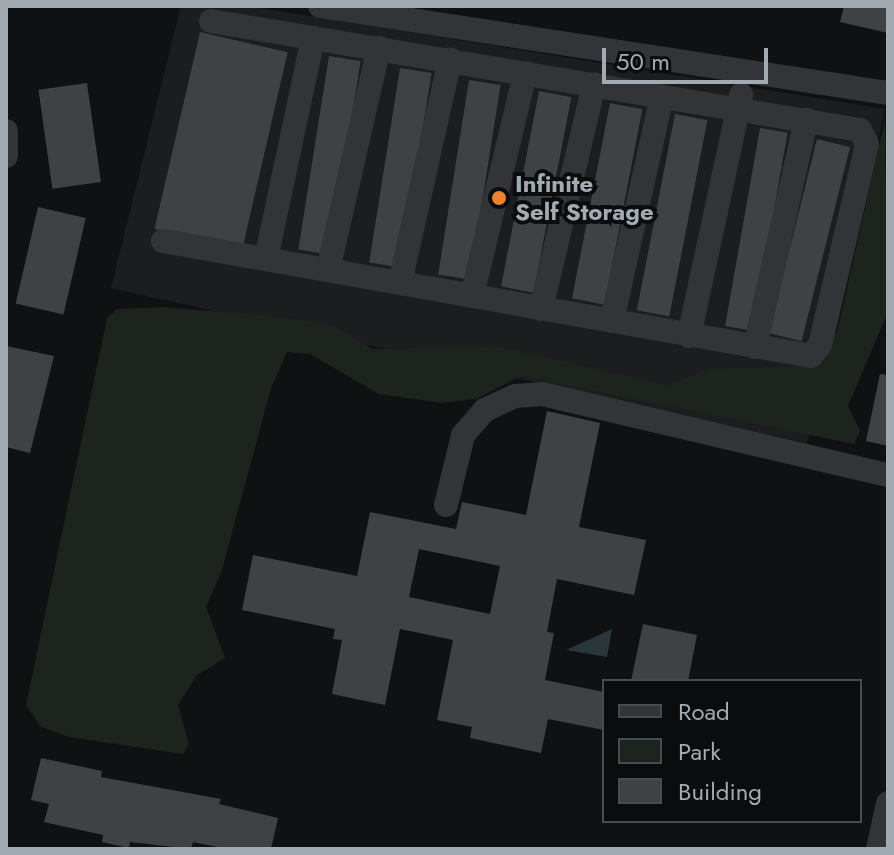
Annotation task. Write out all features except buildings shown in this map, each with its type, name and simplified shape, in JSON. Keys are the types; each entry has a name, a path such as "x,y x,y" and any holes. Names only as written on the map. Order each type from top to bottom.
{"street":[{"path":"320,6 888,93"},
{"path":"163,241 811,356 820,345 867,144 860,130 211,21"},
{"path":"266,259 313,38"},
{"path":"328,270 379,48"},
{"path":"400,283 450,60"},
{"path":"689,336 739,108 744,72"},
{"path":"472,296 525,73"},
{"path":"541,309 594,84"},
{"path":"612,321 662,96"},
{"path":"755,347 806,120"},
{"path":"6,131 6,156"},
{"path":"446,505 463,435 485,410 515,396 542,394 888,475"},
{"path":"878,849 888,803"}],"shaded area":[{"name":"Infinite Self Storage","path":"181,6 248,6 885,109 807,443 111,288"},
{"path":"612,629 607,657 566,650"}],"green space":[{"path":"885,120 888,312 848,406 860,431 854,444 521,376 476,399 442,403 379,394 310,354 287,352 271,388 222,570 206,607 225,658 197,675 178,705 189,744 183,754 69,737 41,727 26,705 107,318 117,309 162,307 282,317 334,326 373,349 500,347 667,385 710,369 808,366 837,332"}],"place":[{"name":"Infinite Self Storage","path":"499,198"}]}
